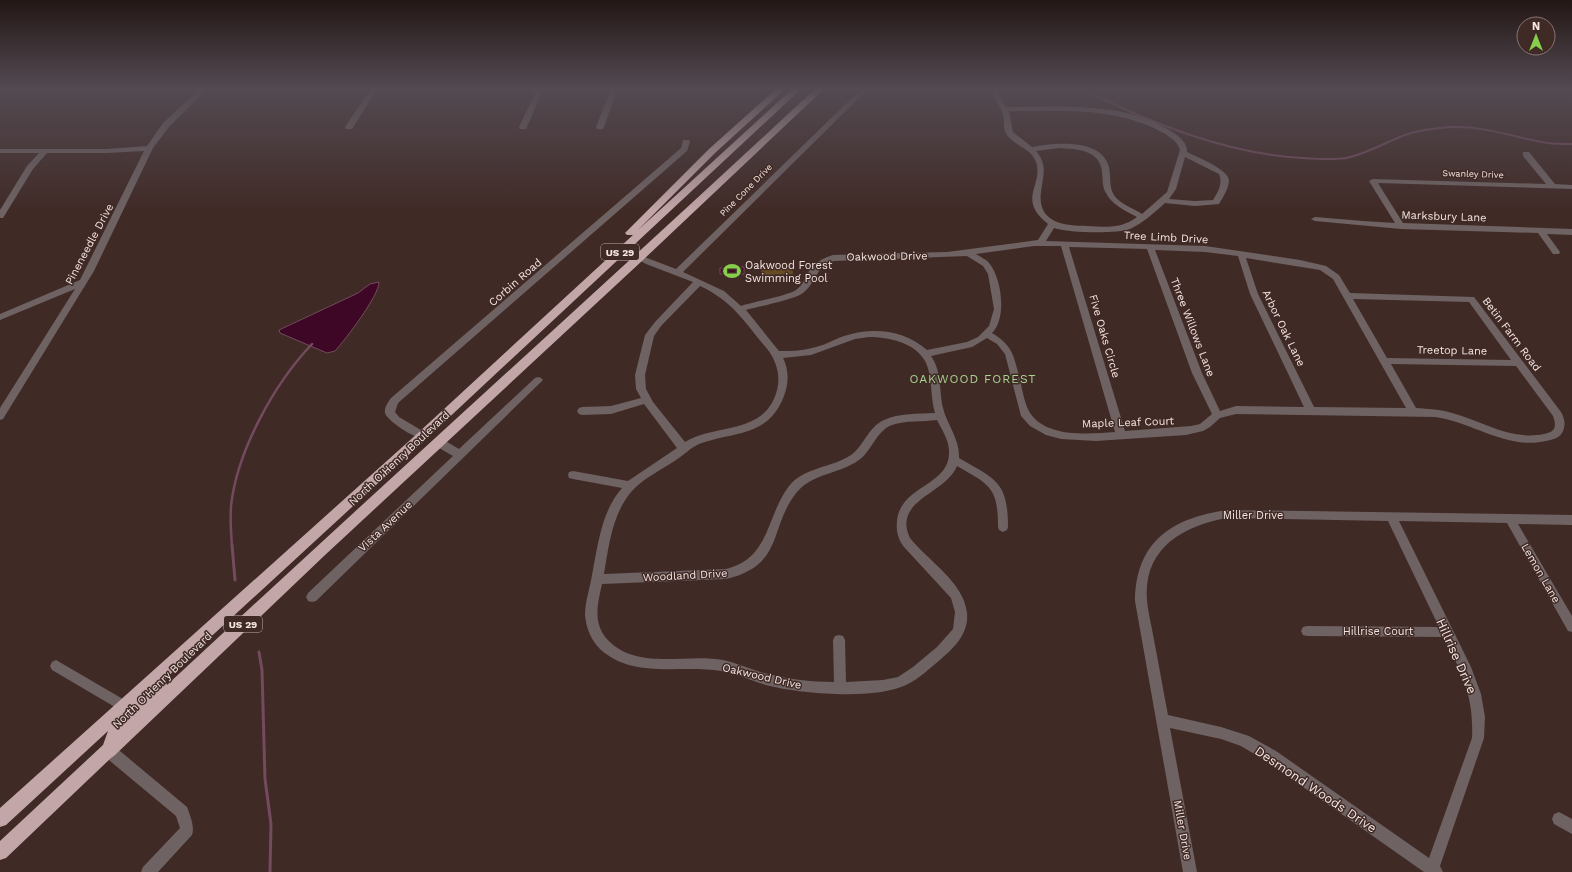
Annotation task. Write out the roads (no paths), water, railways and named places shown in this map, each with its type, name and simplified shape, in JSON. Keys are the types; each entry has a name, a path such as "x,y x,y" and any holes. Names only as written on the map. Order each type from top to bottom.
{"highway":[{"path":"534,330 582,279 712,151 736,130"},
{"name":"North O'Henry Boulevard","path":"0,819 422,436 534,330 753,130"},
{"name":"North O'Henry Boulevard","path":"0,852 319,552 776,130"},
{"path":"319,552 381,485 418,449 423,442 422,436"},
{"path":"109,751 110,742 119,726 226,615"}],"street":[{"name":"Pineneedle Drive","path":"0,416 90,271 149,148 163,130"},
{"name":"Pine Cone Drive","path":"677,273 822,130"},
{"path":"1008,130 1011,135 1030,150 1039,160 1042,171 1037,187 1037,199 1040,212 1052,224 1061,227 1079,228 1125,228 1142,217 1170,193 1184,150 1183,145 1163,130"},
{"name":"Corbin Road","path":"422,436 393,417 390,409 394,401 654,176 684,149 686,142"},
{"path":"1030,150 1045,146 1071,147 1087,149 1097,153 1105,165 1108,189 1112,197 1142,217"},
{"path":"0,151 107,151 149,148"},
{"path":"0,216 30,168 45,151"},
{"path":"1162,200 1198,205 1216,202 1222,192 1225,180 1222,174 1183,153"},
{"path":"1526,154 1552,186"},
{"name":"Swanley Drive","path":"1401,226 1373,181 1572,187"},
{"name":"Marksbury Lane","path":"1315,219 1401,226 1572,232"},
{"path":"1041,243 1052,224"},
{"path":"1541,231 1556,252"},
{"name":"Tree Limb Drive","path":"968,253 1007,246 1041,243 1205,249 1323,268 1336,277 1348,296"},
{"name":"Five Oaks Circle","path":"1064,244 1075,275 1122,435"},
{"name":"Three Willows Lane","path":"1150,246 1197,372 1217,415"},
{"path":"925,354 969,345 981,340 993,327 998,309 992,274 986,264 968,253"},
{"name":"Oakwood Drive","path":"740,309 798,293 808,284 816,268 823,262 833,258 844,256 935,255 968,253"},
{"name":"Arbor Oak Lane","path":"1241,254 1254,294 1311,411"},
{"name":"Oakwood Drive","path":"639,258 698,282 724,295 740,309 780,361 783,382 779,397 771,412 760,422 746,429 694,442 630,486 618,500 612,512 590,616 593,631 612,653 621,658 639,662 717,665 736,669 788,685 840,688 880,686 902,681 918,670 950,643 959,630 962,612 956,595 905,540 902,524 902,515 906,507 911,501 946,474 951,468 953,459"},
{"path":"0,317 82,282"},
{"path":"684,449 647,400 641,389 640,375 650,335 658,324 698,282"},
{"path":"1348,296 1413,412"},
{"name":"Betin Farm Road","path":"1217,415 1236,410 1438,413 1452,416 1489,431 1508,436 1543,438 1554,436 1559,431 1561,427 1558,415 1471,299 1348,296"},
{"path":"775,355 810,352 854,336 878,334 901,339 915,346 925,354 934,372 935,392 941,416 953,441 953,459 989,482 998,490 1001,498 1003,527"},
{"name":"Maple Leaf Court","path":"987,334 1000,342 1011,357 1024,413 1029,421 1040,428 1062,435 1090,437 1197,430 1207,426 1217,415"},
{"name":"Treetop Lane","path":"1385,361 1518,363"},
{"name":"Vista Avenue","path":"312,597 538,380"},
{"path":"582,411 611,410 647,400"},
{"name":"Woodland Drive","path":"597,579 726,574 741,570 759,557 766,546 786,500 802,481 815,473 848,462 856,457 865,448 876,430 887,423 941,416"},
{"path":"438,442 460,455"},
{"path":"573,475 630,486"},
{"name":"Miller Drive","path":"1190,872 1140,601 1146,563 1159,544 1175,531 1194,521 1227,514 1572,520"},
{"name":"Hillrise Drive","path":"1392,517 1465,667 1475,694 1479,717 1478,738 1434,871"},
{"name":"Lemon Lane","path":"1510,519 1572,626"},
{"name":"Hillrise Court","path":"1307,631 1448,632"},
{"path":"839,640 840,688"},
{"path":"56,666 124,706"},
{"name":"Desmond Woods Drive","path":"1163,720 1221,733 1244,741 1271,756 1434,871"},
{"path":"109,751 182,812 187,830 148,872"},
{"path":"1559,819 1572,827"}],"waterway":[{"path":"1175,130 1217,143 1246,150 1274,155 1319,159 1346,158 1362,154 1413,132 1426,130"},
{"path":"1487,130 1536,141 1557,144 1572,144"},
{"path":"232,546 231,506 241,463 249,441 271,398 284,378 312,344"},
{"path":"232,545 235,580"},
{"path":"259,652 262,670 265,779 271,824 270,872"}],"place":[{"name":"Oakwood Forest Swimming Pool","path":"732,271"}],"district":[{"name":"OAKWOOD FOREST","path":"973,379"}]}
